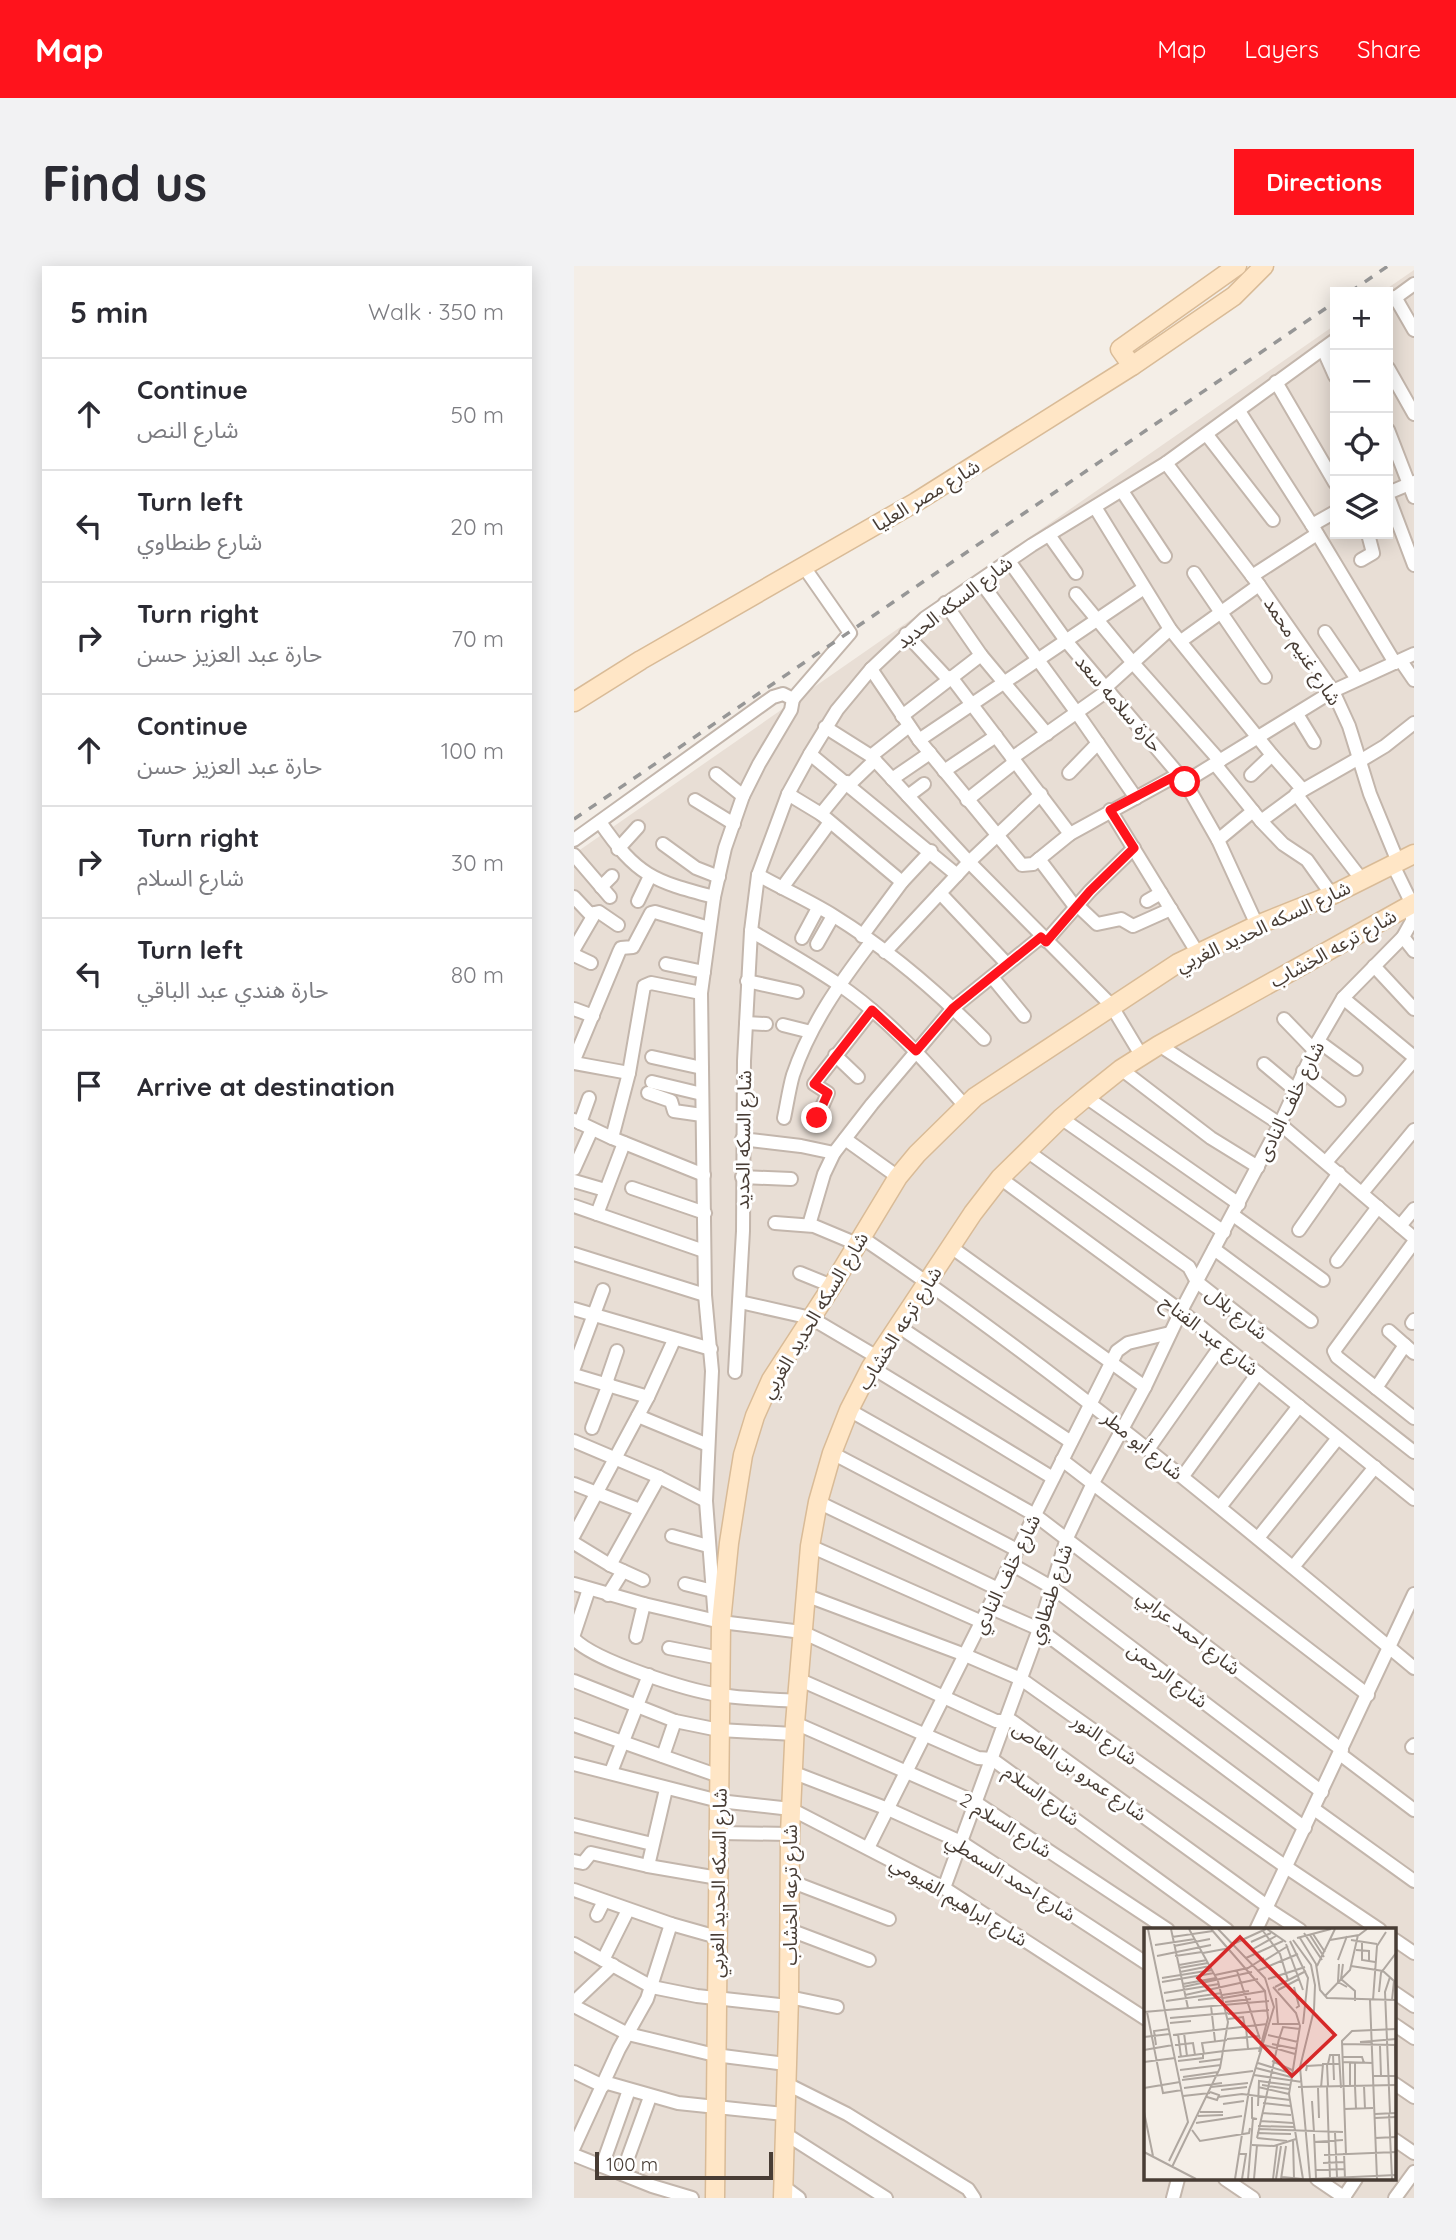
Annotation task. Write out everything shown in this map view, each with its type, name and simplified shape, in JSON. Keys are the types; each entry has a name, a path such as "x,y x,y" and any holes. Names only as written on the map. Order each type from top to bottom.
{"street":[{"path":"1132,366 1120,349 1237,266"},
{"name":"شارع مصر العليا","path":"574,702 641,660 916,502 1132,366 1234,296 1264,266"},
{"path":"1393,299 1414,284"},
{"path":"1393,301 1414,330"},
{"name":"شارع السكه الحديد","path":"735,1372 743,1231 742,1139 747,981 758,875 788,794 825,727 871,669 906,634 945,603 1166,463 1330,344"},
{"path":"1323,349 1330,365"},
{"path":"1393,377 1414,414"},
{"path":"1276,382 1331,476"},
{"path":"1239,411 1398,662 1414,680"},
{"path":"1207,435 1273,520"},
{"path":"1393,442 1411,483 1414,497"},
{"name":"شارع غنيم محمد","path":"1166,463 1256,580 1333,691 1349,726 1377,814 1402,860 1413,904"},
{"path":"1393,492 1411,483"},
{"path":"1122,491 1165,556"},
{"path":"1095,507 1170,629 1272,755 1362,880"},
{"path":"1181,641 1221,612 1330,516"},
{"path":"1393,525 1414,565"},
{"path":"1049,535 1076,573"},
{"path":"1361,560 1373,553 1369,539"},
{"name":"حارة سلامه سعد","path":"1009,561 1066,642 1182,778 1218,840 1257,925"},
{"name":"شارع السكه الحديد","path":"718,1621 708,1546 706,1502 712,1371 705,1295 701,993 714,897 743,796 791,710 793,699 850,633 804,567"},
{"path":"1194,573 1265,677"},
{"path":"980,580 1136,798"},
{"path":"919,740 1144,588"},
{"path":"1076,594 1218,762 1257,816 1283,844 1307,860 1332,895"},
{"path":"945,603 981,655 1048,734"},
{"path":"967,800 1013,760 1106,690 1170,629"},
{"path":"1325,632 1357,679"},
{"path":"906,634 973,705 1070,835"},
{"path":"871,669 919,740 997,835 1023,865 1028,866 1110,810 1218,762 1333,691 1414,654"},
{"path":"782,888 848,783 905,721 950,678 981,655"},
{"path":"574,839 773,697 783,694 793,699"},
{"path":"1297,714 1314,742"},
{"path":"1218,840 1385,746 1414,723"},
{"path":"825,727 873,758 969,862 1111,1005 1141,1055"},
{"path":"944,771 996,736"},
{"path":"1069,773 1098,743"},
{"path":"892,779 930,753"},
{"path":"810,754 957,874"},
{"path":"1251,775 1272,755"},
{"path":"716,774 743,796"},
{"path":"908,796 923,784"},
{"path":"788,794 825,818 902,882"},
{"path":"886,952 957,874 1041,794"},
{"path":"695,800 734,824"},
{"path":"1110,810 1168,898 1197,952"},
{"path":"600,822 618,849 650,876 671,886 714,897"},
{"path":"618,849 638,827"},
{"path":"663,844 696,868 719,877"},
{"path":"808,1225 824,1174 834,1153 953,1008 1007,964 1044,939 1110,869 1134,848"},
{"path":"784,1118 792,1078 811,1032 902,882 931,851"},
{"path":"574,855 605,892 612,876"},
{"path":"1039,859 1077,907 1097,924 1121,919 1133,926 1168,898"},
{"name":"شارع السكه الحديد الغربي","path":"715,2198 720,1658 718,1621 743,1455 755,1416 771,1380 898,1177 965,1106 1111,1005 1197,952 1332,895 1402,860"},
{"path":"758,875 833,916 886,952 953,1008 984,1039"},
{"path":"638,901 650,876"},
{"path":"940,892 1007,964"},
{"path":"574,897 588,913 599,912 618,925"},
{"path":"1147,901 1168,898"},
{"name":"شارع خلف النادى","path":"1181,1311 1236,1210 1280,1124 1303,1071 1343,998 1403,937 1412,921 1413,904"},
{"name":"شارع ترعه الخشاب","path":"783,2192 792,1772 805,1595 818,1502 832,1453 849,1410 874,1362 973,1213 1000,1178 1061,1118 1141,1055 1413,904"},
{"path":"802,938 818,908"},
{"path":"574,949 595,912"},
{"path":"629,1073 574,1062 620,950 635,946 649,915 653,912 709,928"},
{"path":"817,944 833,916"},
{"path":"751,931 839,985 872,1010 916,1051 965,1106"},
{"path":"1403,937 1414,951"},
{"path":"574,956 592,963"},
{"path":"666,964 704,972"},
{"path":"1374,966 1414,1009"},
{"path":"992,976 1024,1016"},
{"path":"747,981 797,992"},
{"path":"597,1214 618,1141 646,984 701,993"},
{"path":"1326,1162 1414,1059 1343,998"},
{"path":"574,1009 593,1016"},
{"path":"817,1118 828,1093 814,1085 872,1010"},
{"path":"1284,1019 1316,1046 1356,1069"},
{"path":"746,1023 766,1024"},
{"path":"783,1025 811,1032"},
{"path":"1159,1045 1280,1124 1414,1240 1334,1349 1337,1357 1414,1418"},
{"path":"835,1055 858,1077"},
{"path":"652,1056 702,1068"},
{"path":"1264,1064 1295,1090"},
{"path":"1121,1069 1210,1138 1258,1167"},
{"path":"1303,1071 1339,1100"},
{"path":"702,1094 650,1087 671,1101 674,1111 702,1115"},
{"path":"1086,1097 1236,1210 1323,1280"},
{"path":"575,1163 589,1098"},
{"path":"1061,1118 1224,1232"},
{"path":"582,1124 704,1175"},
{"path":"1362,1193 1414,1130"},
{"path":"742,1139 834,1153"},
{"path":"845,1139 898,1177"},
{"name":"شارع بلال","path":"1027,1151 1189,1267 1196,1282 1414,1452"},
{"path":"1299,1230 1339,1173"},
{"path":"742,1177 791,1179"},
{"name":"شارع عبد الفتاح","path":"1000,1178 1181,1311 1414,1499"},
{"path":"574,1181 605,1191"},
{"path":"632,1188 705,1213"},
{"path":"574,1206 704,1251"},
{"path":"1337,1261 1378,1207"},
{"path":"1400,1226 1414,1209"},
{"name":"شارع أبو مطر","path":"775,1223 808,1225 859,1241 928,1282 1149,1448 1414,1668"},
{"path":"743,1231 757,1233"},
{"path":"951,1247 1145,1387"},
{"path":"1214,1249 1311,1321"},
{"path":"574,1254 705,1295"},
{"path":"800,1273 832,1286"},
{"path":"574,1368 603,1290"},
{"path":"740,1302 811,1318 1053,1478"},
{"path":"574,1309 711,1349"},
{"name":"شارع طنطاوي","path":"944,1888 1039,1629 1068,1538 1093,1483 1145,1387 1181,1311"},
{"path":"898,1326 1071,1442"},
{"path":"1376,1388 1410,1349 1389,1331"},
{"name":"شارع خلف النادي","path":"868,1849 1110,1362 1122,1346 1170,1333"},
{"path":"574,1535 648,1397 674,1340"},
{"path":"1149,1448 1222,1344"},
{"path":"592,1428 617,1350"},
{"path":"1182,1476 1258,1373"},
{"path":"574,1375 648,1397"},
{"path":"1220,1507 1299,1406"},
{"name":"شارع احمد عرابي","path":"849,1410 1035,1515 1068,1538 1414,1810"},
{"path":"638,1416 708,1445"},
{"path":"1258,1538 1338,1438"},
{"path":"575,1443 659,1477 706,1502"},
{"path":"832,1453 1017,1550"},
{"path":"1062,1460 1368,1695"},
{"path":"1293,1567 1375,1467"},
{"path":"610,1565 659,1477"},
{"path":"574,1484 640,1510"},
{"path":"818,1502 998,1589"},
{"path":"672,1535 708,1546"},
{"path":"574,1543 610,1565 643,1580"},
{"path":"810,1546 982,1622"},
{"name":"شارع الرحمن","path":"1011,1563 1053,1588 1322,1792"},
{"path":"608,1595 623,1571"},
{"name":"شارع عمرو بن العاص","path":"574,1584 608,1595 718,1621 802,1632 996,1721 1013,1721 1297,1928"},
{"path":"685,1584 713,1591"},
{"path":"589,1589 574,1636 600,1656 649,1675 719,1695 797,1701"},
{"path":"1257,1928 1414,1594"},
{"name":"شارع النور","path":"805,1595 965,1655 1020,1679 1377,1928"},
{"path":"636,1637 644,1604"},
{"path":"989,1606 1039,1629 1305,1828"},
{"path":"669,1648 720,1658"},
{"path":"611,1772 649,1675"},
{"name":"شارع السلام","path":"798,1679 978,1758 992,1759 1224,1928"},
{"name":"شارع السلام 2","path":"574,1681 675,1721 719,1730 794,1729 908,1771 975,1802 1165,1928"},
{"path":"663,1756 675,1721"},
{"path":"574,1725 719,1776"},
{"name":"شارع ابراهيم الفيومي","path":"574,1764 719,1801 791,1809 944,1888 1144,2018"},
{"name":"شارع احمد السمطي","path":"792,1772 888,1809 961,1842 1144,1962"},
{"path":"648,1866 666,1789"},
{"path":"1314,1809 1414,1881"},
{"path":"574,1825 631,1832 653,1844"},
{"path":"719,1833 790,1834"},
{"path":"574,1861 583,1863 591,1853 718,1878"},
{"path":"790,1881 889,1919"},
{"path":"574,1890 716,1937"},
{"path":"597,1915 604,1901"},
{"path":"628,1910 608,1963 574,2004 628,2034 715,2055 786,2064"},
{"path":"671,1924 652,1987 604,2084 575,2155 692,2198"},
{"path":"790,1930 869,1960"},
{"path":"1396,1941 1414,1953"},
{"path":"574,1944 652,1987 716,1998 837,2007"},
{"path":"1396,1994 1414,2006"},
{"path":"1396,2026 1414,2038"},
{"path":"574,2072 604,2084 650,2096 715,2108 784,2114"},
{"path":"785,2083 854,2119 968,2189 974,2198"},
{"path":"1396,2085 1414,2097"},
{"path":"602,2166 629,2090"},
{"path":"622,2174 650,2096"},
{"path":"784,2133 886,2198"},
{"path":"1396,2141 1414,2153"},
{"path":"1395,2198 1414,2172"},
{"path":"1172,2198 1178,2180"},
{"path":"1227,2180 1253,2198"},
{"path":"1318,2180 1345,2198 1355,2180"},
{"path":"783,2192 799,2198"}],"shaded area":[{"path":"1414,270 1414,2198 574,2198 574,854 1330,328 1330,539 1393,539 1393,287 1389,287"}],"railway":[{"path":"1357,287 1388,266"},
{"path":"574,819 1330,305"}],"route":[{"path":"817,1118 828,1093 814,1084 872,1010 916,1051 953,1008 1041,937 1046,942 1110,869 1134,848 1110,810 1179,774 1185,782"}]}
